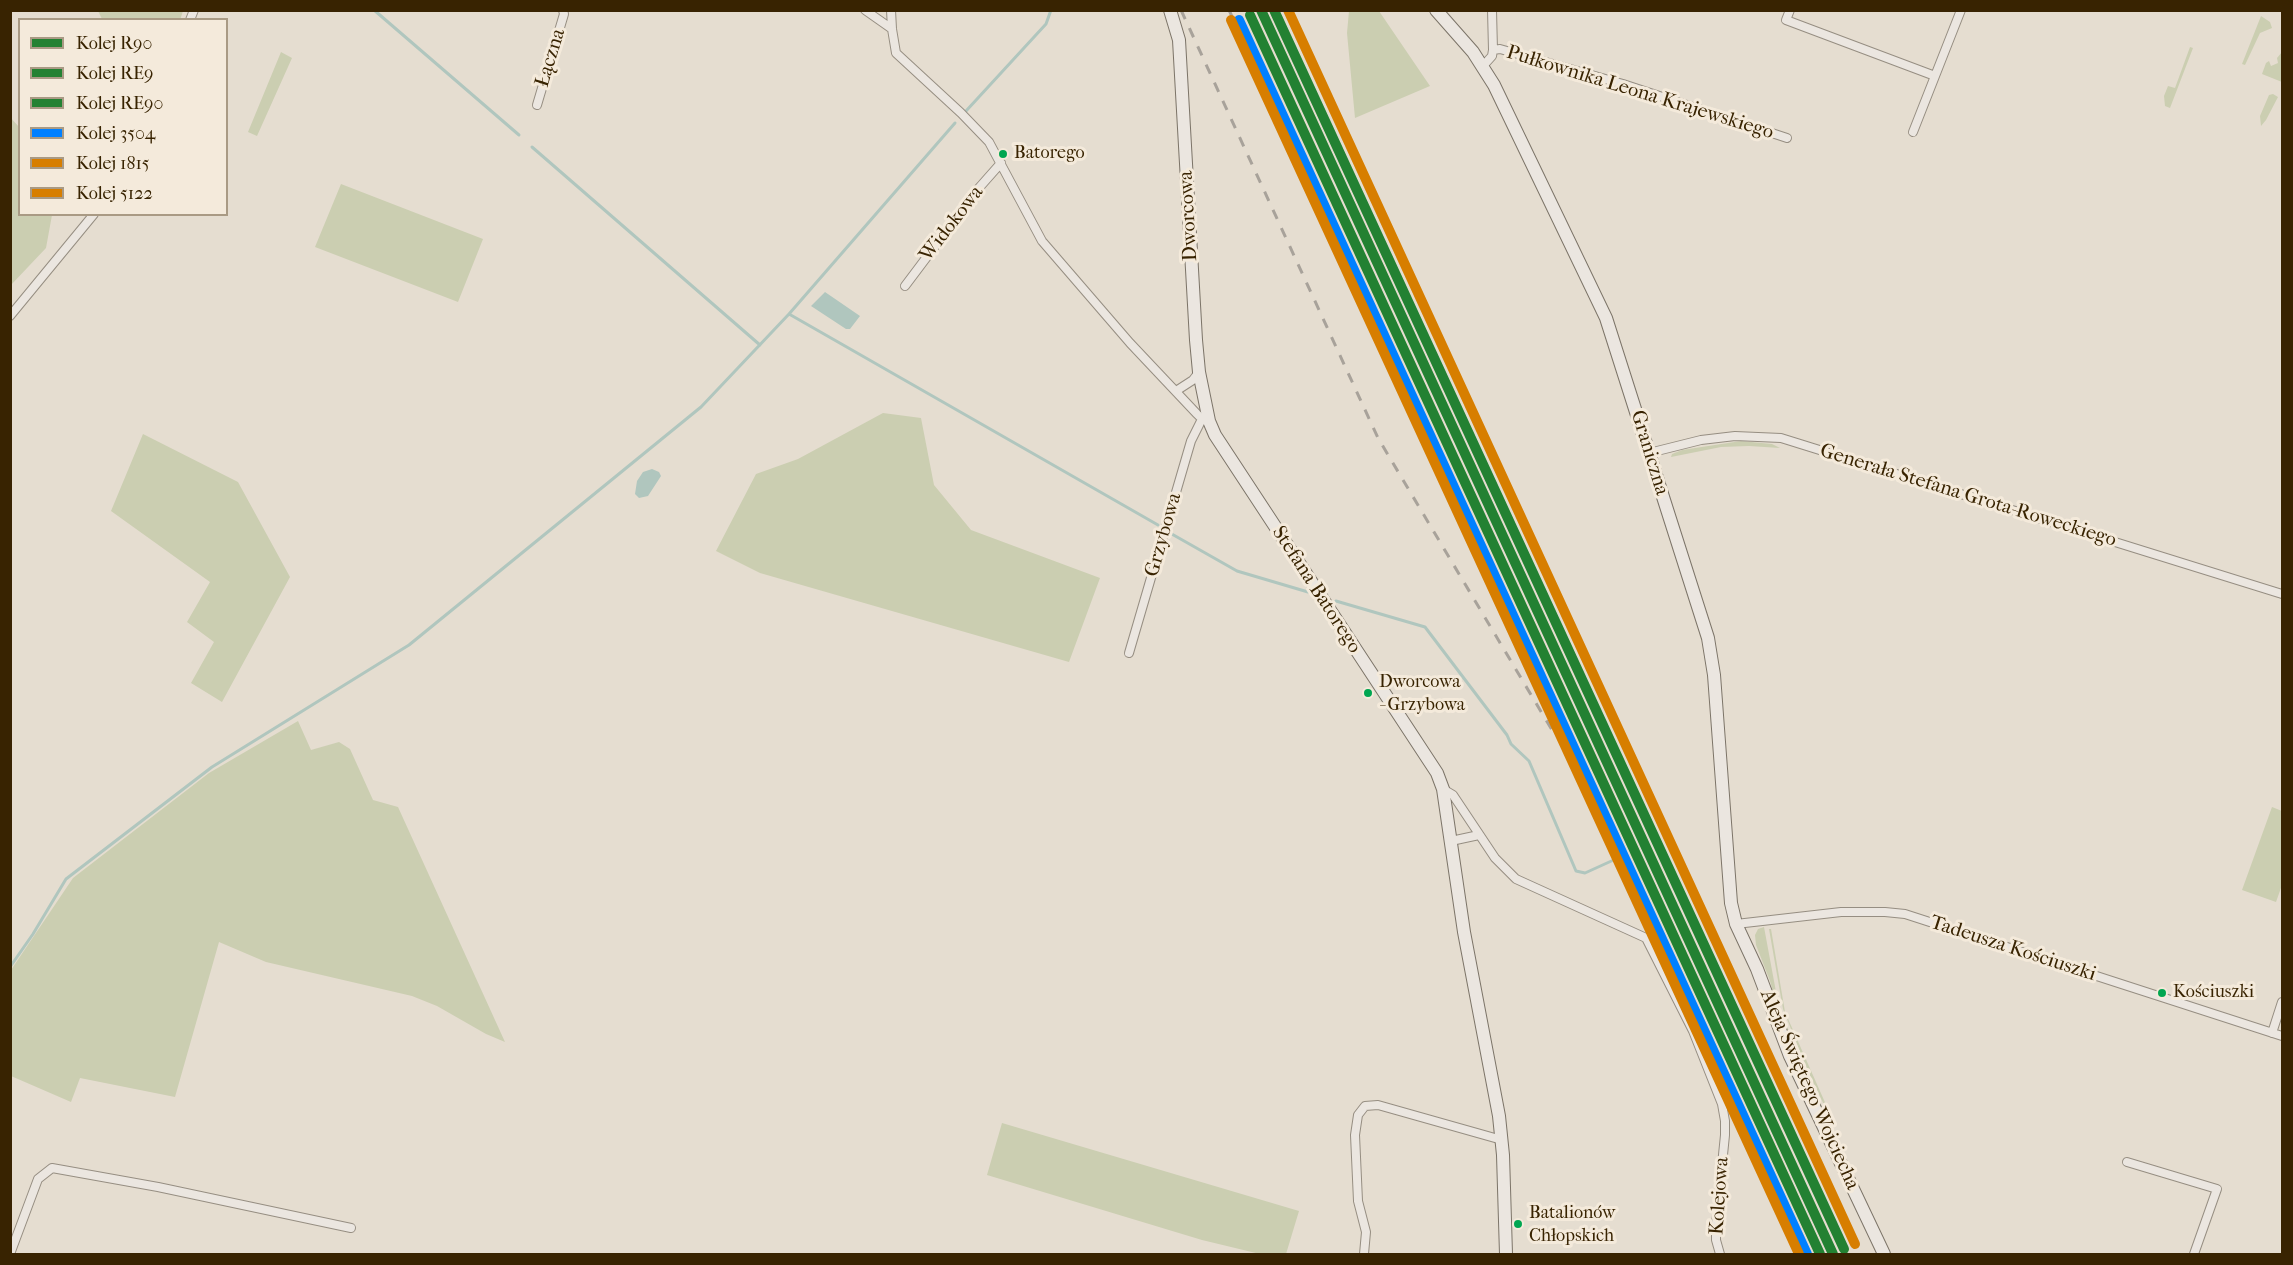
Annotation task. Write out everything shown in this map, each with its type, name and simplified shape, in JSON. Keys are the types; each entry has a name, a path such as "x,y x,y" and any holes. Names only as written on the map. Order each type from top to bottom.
{"street":[{"name":"Łączna","path":"537,105 564,10"},
{"path":"865,10 892,29"},
{"name":"Stefana Batorego","path":"891,10 896,53 989,142 1042,241 1130,343 1206,420 1437,773 1443,789 1453,795 1495,858 1516,879 1646,938"},
{"name":"Dworcowa","path":"1170,10 1179,40 1199,372 1206,420"},
{"name":"Graniczna","path":"1436,10 1454,28 1483,66 1494,86 1605,318 1708,638 1715,685 1731,903 1736,924"},
{"path":"1483,66 1494,50 1492,10"},
{"path":"1790,10 1786,20 1935,76"},
{"path":"1912,132 1961,10"},
{"name":"Pułkownika Leona Krajewskiego","path":"1494,50 1500,49 1623,84 1787,138"},
{"name":"Widokowa","path":"905,286 978,189 1001,163"},
{"path":"10,316 92,216"},
{"path":"1176,392 1193,380 1199,372"},
{"name":"Grzybowa","path":"1129,653 1191,441 1206,420"},
{"name":"Generała Stefana Grota-Roweckiego","path":"1649,453 1701,440 1736,436 1781,438 2283,594"},
{"path":"1443,789 1464,932 1502,1140 1506,1254"},
{"path":"1451,841 1479,835"},
{"name":"Tadeusza Kościuszki","path":"1736,924 1841,912 1905,914 2283,1036"},
{"name":"Aleja Świętego Wojciecha","path":"1736,924 1757,969 1790,1056 1884,1254"},
{"name":"Kolejowa","path":"1646,938 1693,1031 1722,1104 1725,1135 1716,1224 1716,1240 1720,1254"},
{"path":"2272,1033 2283,1002"},
{"path":"1364,1254 1366,1232 1358,1202 1355,1135 1358,1115 1365,1107 1378,1105 1502,1140"},
{"path":"2127,1162 2217,1189 2194,1254"},
{"path":"10,1254 38,1179 52,1168 158,1187 351,1228"}],"green space":[{"path":"98,11 183,11 181,18 102,18"},
{"path":"1349,11 1379,11 1430,86 1355,118 1347,33"},
{"path":"2261,16 2270,22 2272,28 2260,33 2245,65 2242,64"},
{"path":"2190,47 2193,48 2170,108 2165,106 2164,96 2168,86 2175,88"},
{"path":"281,52 292,58 257,136 248,132"},
{"path":"2282,52 2282,82 2262,74 2266,63 2269,61 2271,66 2278,63 2277,58"},
{"path":"2273,94 2278,97 2261,126 2260,116 2269,95"},
{"path":"10,117 18,126 18,216 52,216 46,248 11,285"},
{"path":"341,184 483,239 458,302 315,247"},
{"path":"883,413 921,418 934,485 971,530 1100,578 1069,662 760,573 716,551 756,474 798,459"},
{"path":"143,434 238,482 290,577 222,702 191,683 214,642 187,622 210,582 111,511"},
{"path":"1741,441 1772,444 1780,448 1721,447 1671,457 1672,454 1682,450"},
{"path":"298,721 311,750 339,742 350,749 373,800 398,807 505,1042 486,1034 437,1006 412,996 266,962 219,942 175,1097 80,1078 71,1102 11,1076 11,970 73,878 209,773"},
{"path":"2272,807 2282,811 2282,885 2276,902 2242,890"},
{"path":"1764,927 1779,1008 1829,1123 1825,1120 1782,1024 1770,981 1756,945 1755,935 1758,929"},
{"path":"1769,929 1771,929 1785,1012 1835,1125 1807,1069 1783,1009"},
{"path":"1002,1123 1299,1211 1286,1254 1260,1254 1202,1240 987,1175"}],"water":[{"path":"825,292 860,316 850,329 846,329 811,306"},
{"path":"652,469 659,472 661,476 648,496 639,498 635,494 637,481 643,472"}],"waterway":[{"path":"374,10 519,135"},
{"path":"966,111 1046,24 1051,10"},
{"path":"789,314 955,123"},
{"path":"532,147 760,345"},
{"path":"10,967 66,879 212,767 409,645 701,407 789,314 1158,525"},
{"path":"1170,533 1237,571 1308,592"},
{"path":"1336,601 1425,627 1507,735 1511,744 1529,761 1576,871 1585,873 1618,858"}],"railway":[{"path":"1181,10 1378,438 1552,730"},
{"path":"1229,10 1576,766 1625,851"}],"rail line":[{"name":"R90","path":"1261,10 1833,1254"},
{"name":"RE90","path":"1274,10 1844,1249"},
{"name":"1815","path":"1288,10 1855,1244"},
{"name":"RE9","path":"1250,15 1820,1254"},
{"name":"5122","path":"1231,20 1799,1254"},
{"name":"3504","path":"1239,20 1807,1254"}],"place":[{"name":"Batorego","path":"1003,154"},
{"name":"Dworcowa - Grzybowa","path":"1368,693"},
{"name":"Kościuszki","path":"2162,993"},
{"name":"Batalionów Chłopskich","path":"1518,1224"}]}
